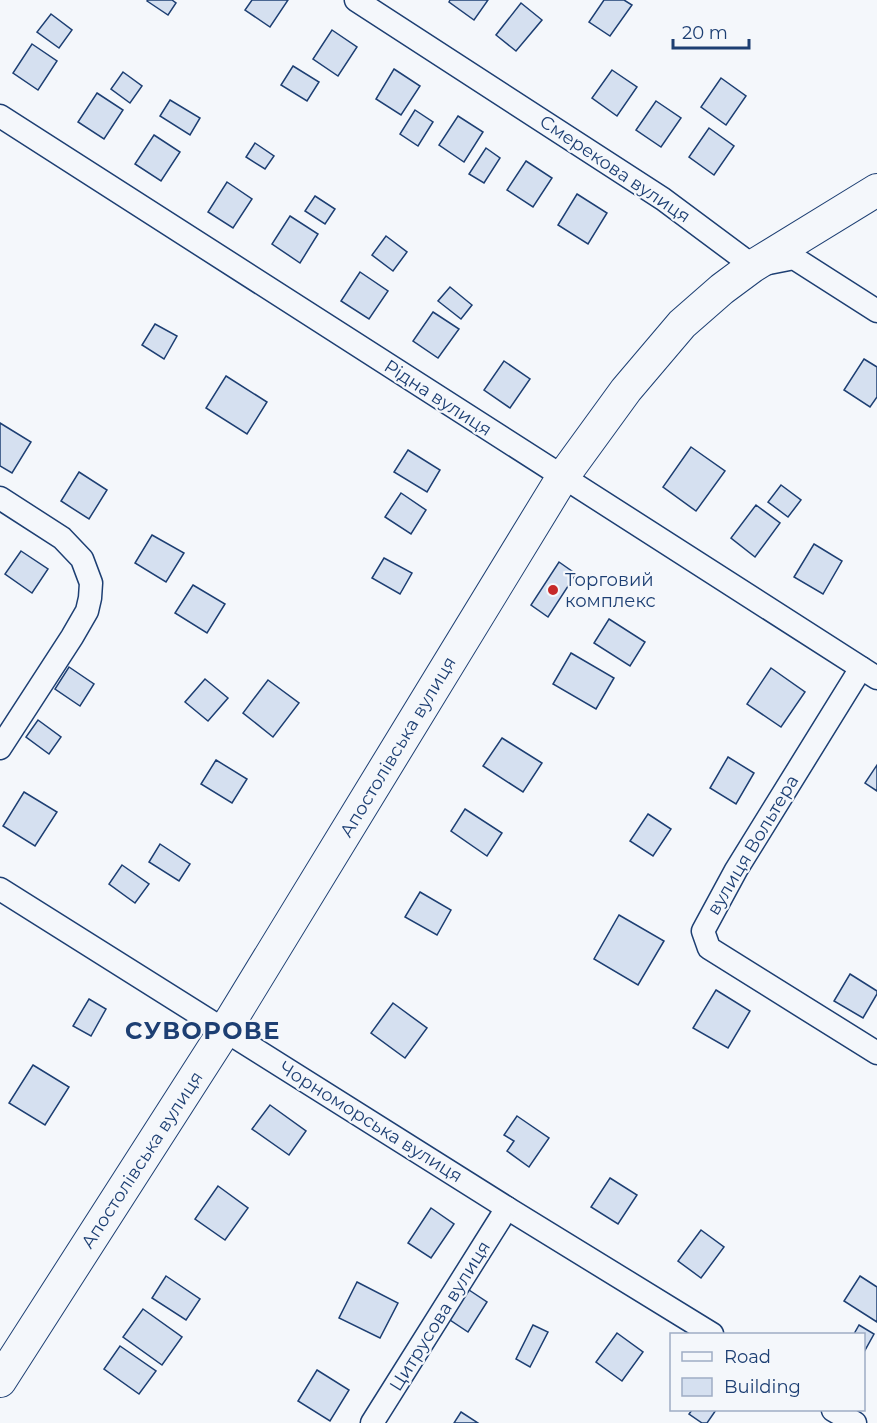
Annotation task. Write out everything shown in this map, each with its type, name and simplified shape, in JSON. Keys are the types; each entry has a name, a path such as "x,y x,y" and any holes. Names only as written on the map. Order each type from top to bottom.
{"street":[{"name":"Смерекова вулиця","path":"356,0 663,199 753,266"},
{"name":"Рідна вулиця","path":"0,116 869,673"},
{"name":"Апостолівська вулиця","path":"0,1381 225,1030 562,478 626,390 682,324 722,289 753,266 877,190"},
{"path":"753,266 794,258 877,311"},
{"path":"0,498 62,538 82,559 91,583 87,610 0,748"},
{"name":"вулиця Вольтера","path":"869,673 736,870 703,931 709,948 877,1053"},
{"name":"Чорноморська вулиця","path":"0,889 709,1333"},
{"name":"Цитрусова вулиця","path":"372,1423 507,1208"},
{"path":"835,1411 855,1423"}],"building":[{"path":"148,0 172,0 176,3 168,15"},
{"path":"252,0 288,0 270,27 245,10"},
{"path":"450,0 488,0 474,20 449,2"},
{"path":"604,0 624,0 632,5 610,36 589,22"},
{"path":"521,3 542,20 516,51 496,35"},
{"path":"51,14 72,30 59,48 37,32"},
{"path":"332,30 357,47 338,76 313,59"},
{"path":"32,44 57,61 38,90 13,73"},
{"path":"293,66 319,82 307,101 281,85"},
{"path":"394,69 420,86 401,115 376,99"},
{"path":"612,70 637,87 617,116 592,98"},
{"path":"123,72 142,86 130,103 111,89"},
{"path":"721,78 746,96 726,125 701,107"},
{"path":"97,93 123,110 104,139 78,122"},
{"path":"170,100 200,118 190,135 160,116"},
{"path":"656,101 681,118 661,147 636,130"},
{"path":"415,110 433,122 418,146 400,134"},
{"path":"458,116 483,132 464,162 439,145"},
{"path":"709,128 734,146 714,175 689,157"},
{"path":"154,135 180,152 161,181 135,164"},
{"path":"255,143 274,156 265,169 246,157"},
{"path":"486,148 500,158 484,183 469,174"},
{"path":"526,161 552,178 533,207 507,190"},
{"path":"227,182 252,199 233,228 208,212"},
{"path":"577,194 607,213 588,244 558,225"},
{"path":"315,196 335,209 325,224 305,211"},
{"path":"290,216 318,234 300,263 272,244"},
{"path":"386,236 407,252 393,271 372,255"},
{"path":"360,272 388,291 369,319 341,301"},
{"path":"450,287 472,305 461,319 438,301"},
{"path":"433,312 459,329 438,358 413,341"},
{"path":"155,324 177,336 164,359 142,345"},
{"path":"864,359 877,367 877,397 870,407 844,390"},
{"path":"504,361 530,379 510,408 484,390"},
{"path":"226,376 267,402 247,434 206,408"},
{"path":"0,423 31,442 12,473 0,466"},
{"path":"691,447 725,471 696,511 663,487"},
{"path":"408,450 440,470 427,492 394,472"},
{"path":"79,472 107,490 89,519 61,501"},
{"path":"781,485 801,500 788,517 768,502"},
{"path":"401,493 426,510 411,534 385,517"},
{"path":"756,505 780,523 755,557 731,538"},
{"path":"152,535 184,553 166,582 135,563"},
{"path":"814,544 842,561 823,594 794,577"},
{"path":"21,551 48,569 32,593 5,574"},
{"path":"384,558 412,573 400,594 372,578"},
{"name":"Торговий комплекс","path":"559,562 576,574 548,617 531,605"},
{"path":"193,585 225,604 207,633 175,613"},
{"path":"609,619 645,642 630,666 594,643"},
{"path":"571,653 614,678 596,709 553,684"},
{"path":"69,667 94,684 80,706 55,689"},
{"path":"771,668 805,692 781,727 747,704"},
{"path":"205,679 228,698 208,721 185,702"},
{"path":"268,680 299,703 273,737 243,713"},
{"path":"38,720 61,737 49,754 26,737"},
{"path":"502,738 542,763 523,792 483,766"},
{"path":"728,757 754,773 736,804 710,788"},
{"path":"216,760 247,779 232,803 201,784"},
{"path":"877,765 877,791 865,783"},
{"path":"24,792 57,812 35,846 3,826"},
{"path":"465,809 502,833 487,856 451,831"},
{"path":"648,814 671,829 653,856 630,841"},
{"path":"160,844 190,864 179,881 149,862"},
{"path":"122,865 149,884 135,903 109,884"},
{"path":"420,892 451,910 437,935 405,917"},
{"path":"619,915 664,941 638,985 594,959"},
{"path":"850,974 877,991 863,1018 834,1001"},
{"path":"716,990 750,1011 728,1048 693,1028"},
{"path":"89,999 106,1009 91,1036 73,1026"},
{"path":"393,1003 427,1028 405,1058 371,1033"},
{"path":"33,1065 69,1087 45,1125 9,1103"},
{"path":"270,1105 306,1131 289,1155 252,1129"},
{"path":"517,1116 549,1138 529,1167 507,1151 514,1141 504,1135"},
{"path":"610,1178 637,1195 618,1224 591,1207"},
{"path":"218,1186 248,1208 225,1240 195,1219"},
{"path":"431,1208 454,1224 431,1258 408,1243"},
{"path":"701,1230 724,1247 701,1278 678,1261"},
{"path":"166,1276 200,1299 186,1320 152,1298"},
{"path":"860,1276 877,1287 877,1322 844,1301"},
{"path":"357,1282 398,1303 380,1338 339,1318"},
{"path":"466,1288 487,1302 468,1332 447,1318"},
{"path":"143,1309 182,1337 162,1365 123,1337"},
{"path":"533,1325 548,1332 530,1367 516,1359"},
{"path":"859,1325 874,1334 865,1350 865,1333 855,1333"},
{"path":"617,1333 643,1352 622,1381 596,1362"},
{"path":"120,1346 156,1371 139,1394 104,1369"},
{"path":"317,1370 349,1390 330,1421 298,1401"},
{"path":"691,1411 715,1411 707,1423 702,1423 689,1414"},
{"path":"461,1412 478,1423 454,1423"}],"place":[{"name":"Торговий комплекс","path":"553,590"}],"district":[{"name":"СУВОРОВЕ","path":"203,1030"}]}
